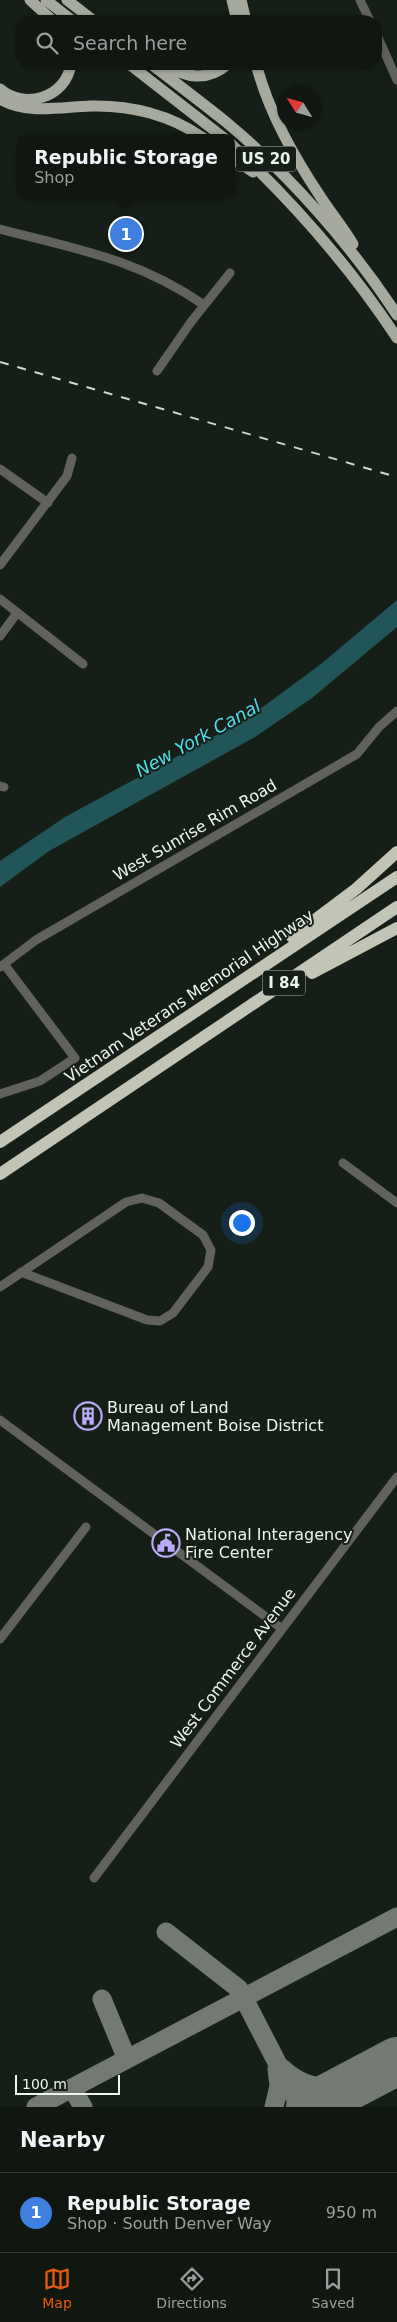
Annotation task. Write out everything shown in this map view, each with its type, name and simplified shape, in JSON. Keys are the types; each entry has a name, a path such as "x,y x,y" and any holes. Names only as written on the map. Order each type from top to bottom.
{"highway":[{"path":"89,1082 299,932 356,889 397,852"},
{"name":"Vietnam Veterans Memorial Highway","path":"0,1142 397,877"},
{"name":"I 84","path":"0,1174 397,907"},
{"path":"171,1059 326,965 397,928"}],"main road":[{"path":"30,0 46,15"},
{"path":"46,0 65,15"},
{"path":"67,0 86,15"},
{"path":"232,0 236,15"},
{"path":"242,0 245,15"},
{"path":"0,88 16,98 26,101 36,100 58,88 66,78 69,70"},
{"name":"US 20","path":"137,70 219,134"},
{"name":"US 20","path":"158,70 227,123 282,175 366,270 397,315"},
{"path":"173,70 193,77 208,76 221,70"},
{"path":"258,70 269,106 280,129 351,242 366,270"},
{"path":"0,99 14,106 27,108 94,106 142,110 187,126 198,134"},
{"name":"US 20","path":"235,148 285,195 356,278 397,338"},
{"path":"235,160 285,195"}],"street":[{"path":"360,0 367,15"},
{"path":"382,46 397,80"},
{"path":"0,229 127,263 165,281 204,305"},
{"path":"157,371 204,305 230,273"},
{"path":"0,565 67,476 72,458"},
{"path":"0,469 48,503"},
{"path":"0,599 83,664"},
{"path":"0,636 17,614"},
{"name":"West Sunrise Rim Road","path":"2,965 36,940 357,754 379,727 397,712"},
{"path":"0,1094 40,1081 75,1058 2,965"},
{"path":"343,1163 397,1203"},
{"path":"0,1286 21,1272 126,1202 142,1198 159,1203 203,1235 211,1250 208,1267 173,1313 160,1321 147,1320 21,1272"},
{"path":"0,1420 282,1628"},
{"name":"West Commerce Avenue","path":"94,1878 397,1477"},
{"path":"0,1639 86,1528"}],"water":[{"path":"397,600 397,627 312,698 255,737 49,851 0,887 0,861 65,817 248,718 321,664"}],"taxiway":[{"path":"36,2107 397,1917"},
{"path":"166,1932 239,1989 300,2107"},
{"path":"102,1999 124,2052 124,2059 121,2062"},
{"path":"282,2068 306,2084 324,2087 353,2084"},
{"path":"274,2107 279,2086 277,2069"},
{"path":"334,2107 353,2084"},
{"path":"72,2088 83,2107"}],"runway":[{"path":"310,2107 397,2061"}],"railway":[{"path":"0,362 397,477"}],"place":[{"name":"Republic Storage","path":"126,234"},
{"name":"Bureau of Land Management Boise District","path":"88,1416"},
{"name":"National Interagency Fire Center","path":"166,1543"}],"water label":[{"name":"New York Canal","path":"198,738"}]}
